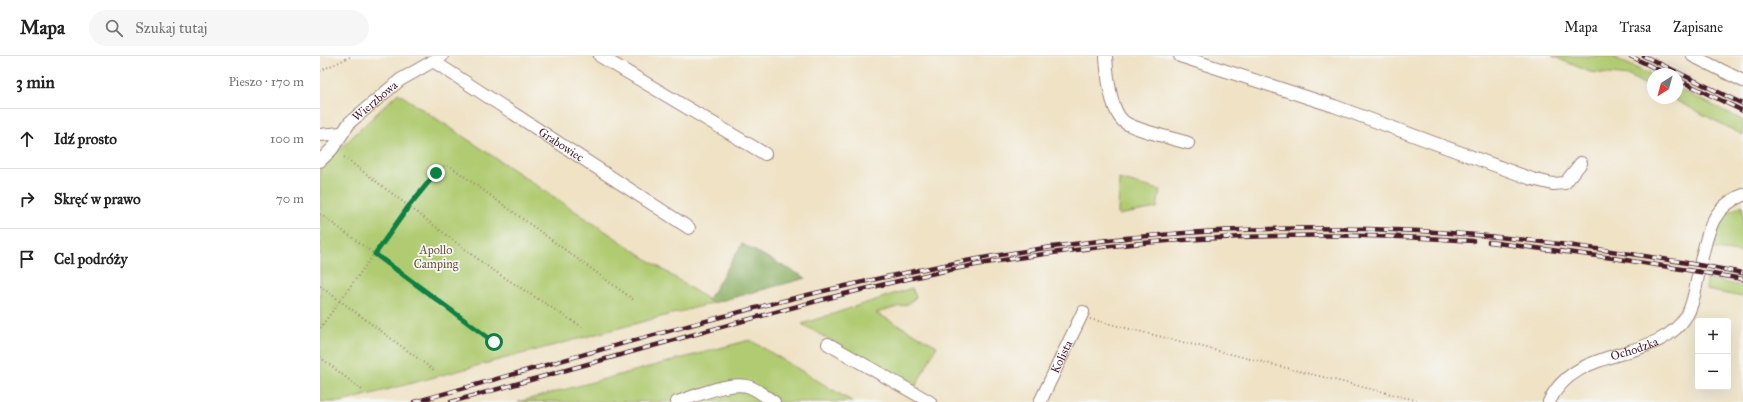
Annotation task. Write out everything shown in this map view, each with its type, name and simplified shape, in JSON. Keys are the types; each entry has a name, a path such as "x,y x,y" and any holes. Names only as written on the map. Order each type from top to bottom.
{"street":[{"path":"600,56 765,154"},
{"path":"1106,56 1107,73 1115,110 1123,122 1188,143"},
{"path":"1180,56 1334,106 1532,179 1553,184 1565,183 1581,163"},
{"path":"1693,56 1743,82"},
{"name":"Wierzbowa","path":"320,161 332,149 350,122 400,80 438,59"},
{"name":"Grabowiec","path":"438,59 689,228"},
{"path":"320,135 342,133"},
{"path":"1701,261 1708,231 1713,219 1729,202 1743,195"},
{"name":"Ochodzka","path":"1549,402 1561,383 1574,372 1592,363 1653,342 1673,331 1688,314 1693,300 1698,276"},
{"name":"Kolista","path":"1040,402 1082,314"},
{"path":"828,344 930,402"},
{"path":"677,402 730,386 741,385 752,387 774,402"}],"path":[{"path":"320,71 352,56"},
{"path":"344,157 492,269 582,327"},
{"path":"320,328 409,206 443,166 450,166 634,300"},
{"path":"320,214 494,342"},
{"path":"320,286 435,371"},
{"path":"1082,314 1423,402"},
{"path":"320,357 362,390"}],"green space":[{"path":"1552,56 1611,56 1647,73 1647,86 1629,76 1590,72"},
{"path":"1683,91 1743,120 1743,135 1683,104"},
{"name":"Apollo Camping","path":"398,93 713,303 341,402 320,402 320,168"},
{"path":"1119,179 1160,190 1157,208 1118,215"},
{"path":"1743,205 1743,253 1712,248 1722,216"},
{"path":"742,244 806,278 713,303 708,300"},
{"path":"1707,279 1743,286 1743,297 1706,290"},
{"path":"912,288 916,297 908,304 876,313 937,346 914,389 802,324"},
{"path":"750,340 853,402 518,402"}],"railway":[{"path":"1630,56 1655,68"},
{"path":"1644,56 1743,104"},
{"path":"1683,82 1743,111"},
{"path":"414,402 660,333 824,291 907,272 990,257 1117,239 1247,230 1334,228 1420,231 1501,237 1582,247 1743,273"},
{"path":"451,402 813,302 923,275 998,261 1117,245 1235,237 1354,236 1473,241"},
{"path":"1489,242 1613,258 1743,279"}],"route":[{"path":"436,173 409,206 375,254 494,342"}]}
